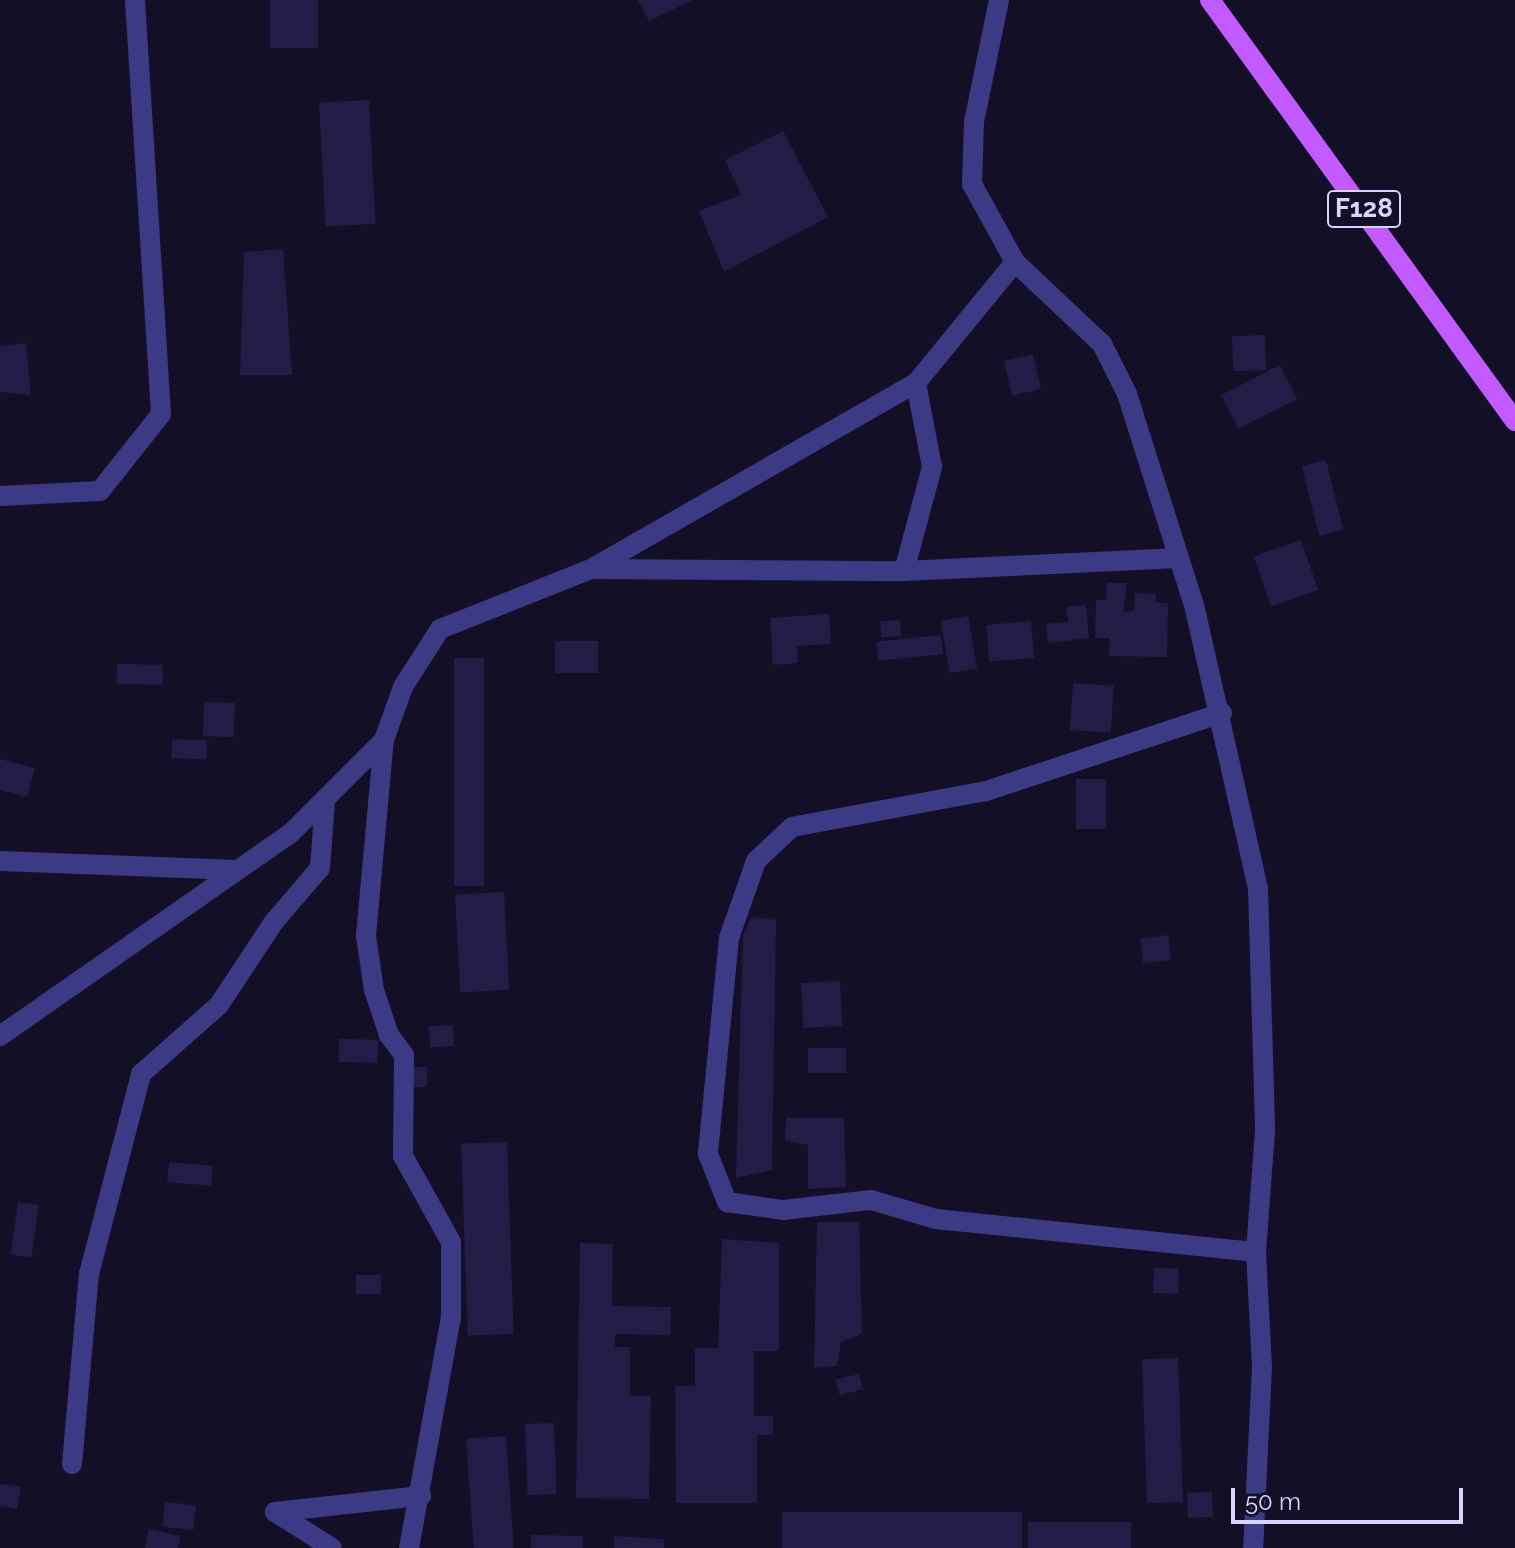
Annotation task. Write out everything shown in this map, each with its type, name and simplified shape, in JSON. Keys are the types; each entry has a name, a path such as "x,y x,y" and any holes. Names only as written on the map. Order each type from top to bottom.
{"main road":[{"name":"F128","path":"1210,0 1515,421"}],"street":[{"path":"0,496 100,491 161,414 135,0"},
{"path":"999,0 974,122 972,184 1015,262 1102,344 1127,394 1179,558 1222,713 1258,889 1265,1131 1256,1252 1262,1367 1253,1548"},
{"path":"409,1548 421,1496 451,1318 451,1242 403,1156 404,1055 389,1035 374,990 366,936 384,740 403,687 440,629 591,569 916,383 1015,262"},
{"path":"904,571 932,467 916,383"},
{"path":"591,569 904,571 1179,558"},
{"path":"1222,713 986,791 792,827 756,861 729,938 708,1154 727,1202 783,1210 871,1200 936,1219 1256,1252"},
{"path":"0,1036 290,834 384,740"},
{"path":"72,1464 89,1274 141,1074 219,1005 273,923 320,868 325,800"},
{"path":"0,861 237,870"},
{"path":"332,1548 275,1512 421,1496"}],"building":[{"path":"270,0 318,0 318,48 270,48"},
{"path":"638,0 693,0 649,21"},
{"path":"369,100 375,224 326,226 319,103"},
{"path":"783,131 828,217 724,272 699,211 741,195 725,160"},
{"path":"283,249 292,375 240,375 244,252"},
{"path":"1265,335 1266,370 1233,371 1232,336"},
{"path":"26,343 31,395 0,392 0,346"},
{"path":"1033,354 1041,389 1012,396 1004,361"},
{"path":"1280,365 1297,399 1238,429 1221,395"},
{"path":"1326,460 1343,530 1319,536 1302,466"},
{"path":"1301,540 1318,590 1271,606 1254,556"},
{"path":"1107,583 1127,583 1123,613 1134,610 1135,593 1156,594 1155,602 1168,603 1167,657 1109,656 1110,638 1095,638 1096,600 1106,600"},
{"path":"1086,605 1089,638 1048,643 1046,624 1068,622 1066,607"},
{"path":"829,614 831,644 797,646 798,663 773,665 770,618"},
{"path":"968,616 977,668 950,673 940,621"},
{"path":"900,620 901,636 881,637 880,621"},
{"path":"1031,621 1034,658 989,662 986,625"},
{"path":"941,635 943,654 878,661 876,642"},
{"path":"555,641 598,641 598,673 555,673"},
{"path":"454,658 484,658 484,886 454,886"},
{"path":"117,664 163,665 163,685 117,684"},
{"path":"1073,683 1114,686 1111,733 1070,730"},
{"path":"204,702 235,703 234,737 203,736"},
{"path":"172,739 207,740 206,759 171,758"},
{"path":"0,759 35,768 27,797 0,790"},
{"path":"1076,779 1106,779 1106,829 1076,829"},
{"path":"504,892 509,990 460,992 455,895"},
{"path":"752,917 776,920 772,1170 736,1178 743,934"},
{"path":"1168,935 1171,960 1143,963 1140,938"},
{"path":"840,981 842,1026 803,1028 801,983"},
{"path":"453,1025 454,1046 430,1047 429,1026"},
{"path":"339,1039 378,1040 378,1063 339,1062"},
{"path":"808,1048 846,1048 846,1073 808,1073"},
{"path":"414,1067 427,1067 427,1087 414,1087"},
{"path":"786,1118 844,1118 846,1187 808,1189 808,1145 785,1141"},
{"path":"507,1142 514,1334 468,1335 461,1144"},
{"path":"169,1162 213,1166 211,1186 167,1182"},
{"path":"18,1202 39,1205 31,1257 11,1254"},
{"path":"817,1222 859,1222 862,1334 841,1342 837,1366 814,1368"},
{"path":"722,1239 779,1243 779,1351 754,1351 754,1416 773,1416 773,1435 757,1435 757,1503 676,1503 675,1386 695,1386 695,1348 718,1348"},
{"path":"580,1243 613,1244 612,1306 671,1307 670,1335 615,1334 615,1347 630,1347 630,1396 651,1396 649,1499 576,1498"},
{"path":"1154,1268 1179,1269 1178,1294 1153,1293"},
{"path":"356,1275 381,1275 381,1294 356,1294"},
{"path":"1178,1358 1183,1502 1147,1503 1142,1359"},
{"path":"859,1374 863,1390 840,1395 836,1380"},
{"path":"554,1423 556,1494 527,1495 525,1424"},
{"path":"506,1436 514,1548 474,1548 466,1439"},
{"path":"0,1484 21,1487 17,1509 0,1506"},
{"path":"1212,1492 1213,1517 1188,1518 1187,1493"},
{"path":"165,1502 196,1505 193,1530 162,1527"},
{"path":"782,1512 1022,1512 1022,1548 782,1548"},
{"path":"1028,1522 1131,1522 1131,1548 1028,1548"},
{"path":"149,1529 180,1536 178,1548 145,1548"},
{"path":"531,1535 583,1536 583,1548 531,1548"},
{"path":"614,1536 664,1539 664,1548 614,1548"}]}
